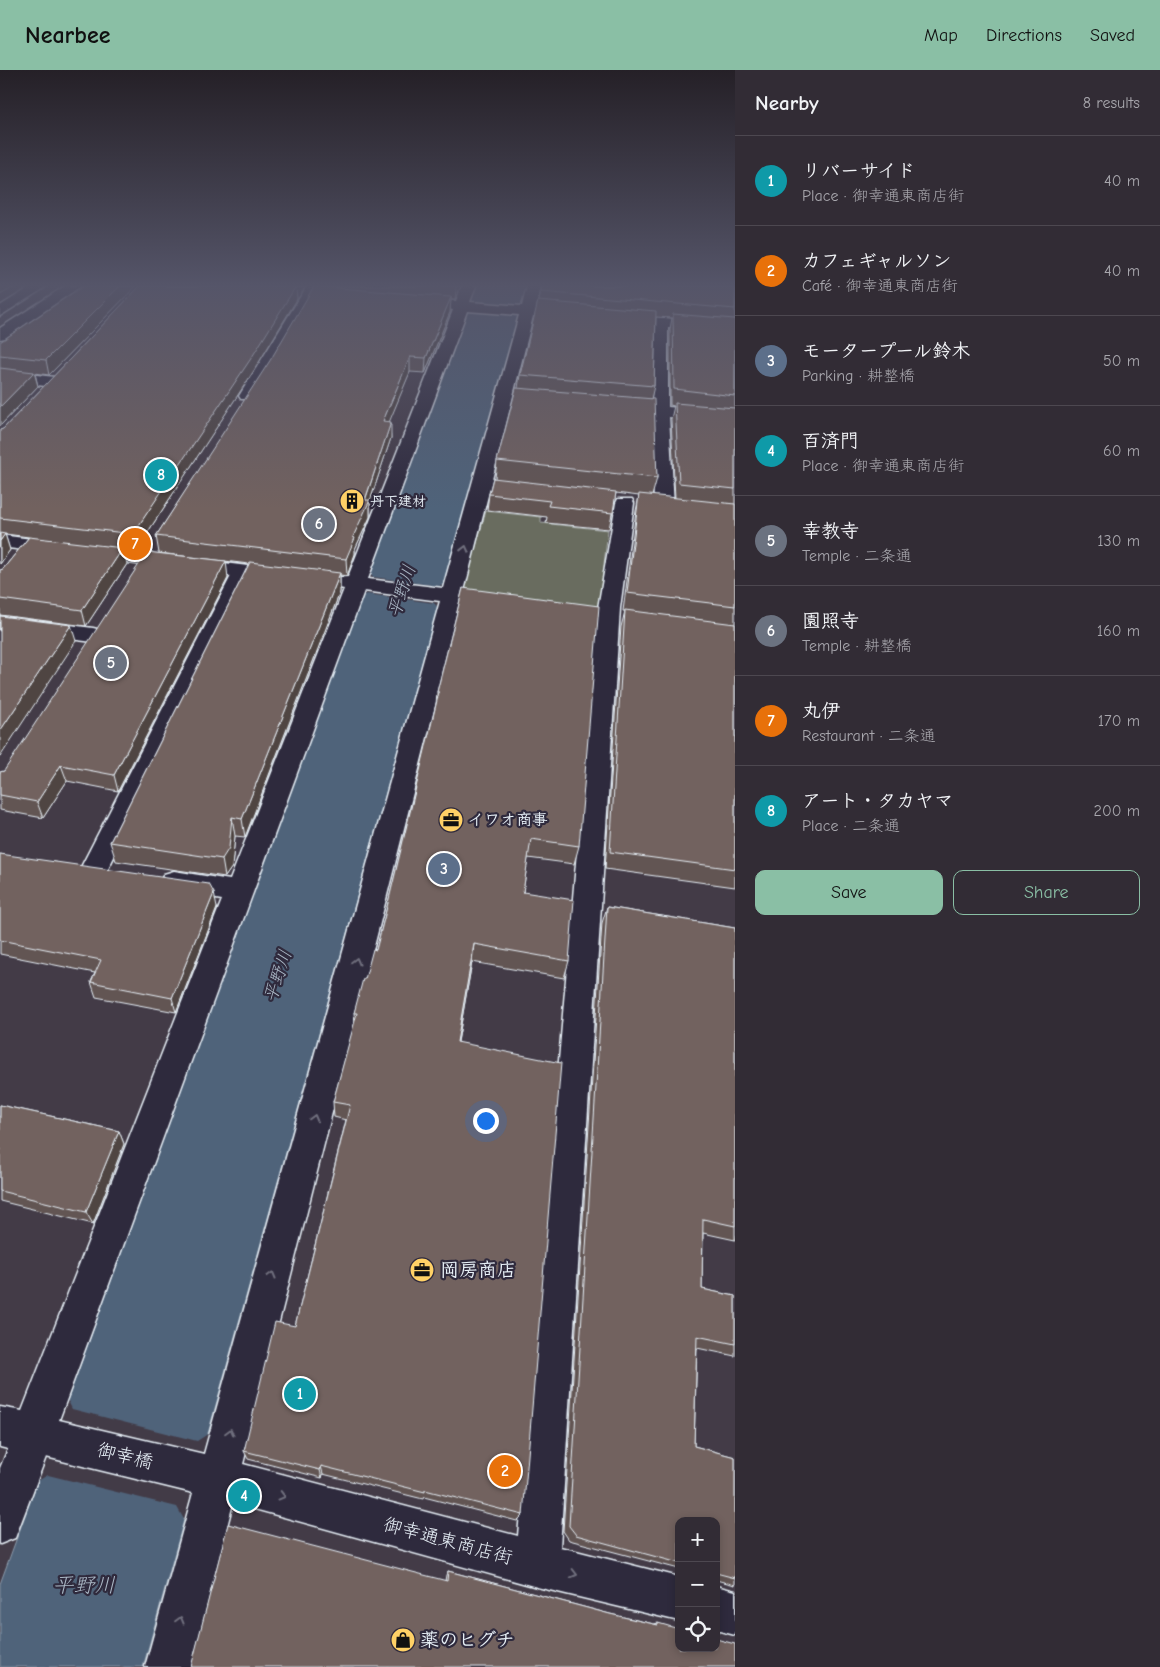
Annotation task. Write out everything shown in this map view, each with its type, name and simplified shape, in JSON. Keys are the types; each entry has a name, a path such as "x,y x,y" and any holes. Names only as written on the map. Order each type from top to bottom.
{"street":[{"path":"236,413 268,361"},
{"path":"0,1523 27,1433 240,892 443,361"},
{"path":"168,1667 209,1477 448,595 481,486 513,361"},
{"path":"537,1565 609,617 615,502 673,508 660,412 661,361"},
{"path":"41,396 68,368"},
{"path":"0,376 55,382"},
{"path":"504,398 524,399"},
{"path":"602,406 735,418"},
{"path":"481,486 500,488"},
{"path":"0,541 22,552 148,551 244,571 492,601"},
{"path":"128,582 148,551"},
{"path":"94,869 244,571"},
{"path":"0,623 93,636"},
{"path":"66,865 123,874"},
{"path":"153,878 240,892"},
{"name":"御幸橋","path":"27,1433 209,1477"},
{"name":"御幸通東商店街","path":"209,1477 537,1565 675,1598"},
{"path":"720,1609 735,1613"}],"green space":[{"path":"486,511 541,517 541,523 608,530 599,607 473,593 464,588"}],"water":[{"name":"平野川","path":"448,361 506,361 143,1667 0,1667 0,1584"}],"pier":[{"path":"368,573 373,577 439,586 446,583 439,608 434,603 367,594 360,597"},
{"path":"66,1397 72,1409 197,1441 211,1432 186,1523 177,1507 48,1475 34,1483"}],"building":[{"path":"69,361 250,361 133,534 0,518 0,430"},
{"path":"270,361 409,361 383,421 391,422 365,500 370,500 353,537 355,538 346,559 156,536"},
{"path":"524,361 655,361 654,386 520,375"},
{"path":"674,361 735,361 735,396 674,389"},
{"path":"0,368 34,372 0,407"},
{"path":"516,388 654,399 657,478 497,461"},
{"path":"675,403 735,408 735,489 679,483"},
{"path":"493,478 616,492 613,513 548,506 550,501 489,494"},
{"path":"639,494 735,504 735,606 627,593"},
{"path":"0,533 5,534 0,541"},
{"path":"29,537 123,548 82,610 0,599 0,570 3,569"},
{"path":"147,552 226,561 114,775 61,765 37,802 0,795 0,772 4,771"},
{"path":"250,562 340,573 242,819 232,817 229,848 222,859 110,842"},
{"path":"463,588 599,606 579,846 531,839 523,892 574,900 569,961 474,944 457,1042 561,1063 523,1515 321,1466 320,1470 244,1451 275,1322 295,1326 350,1105 333,1102 357,1013 354,1013 363,979 365,979 373,949 376,950 389,899"},
{"path":"625,610 735,624 735,869 610,852"},
{"path":"0,616 71,625 0,731"},
{"path":"0,854 209,884 214,893 172,998 91,982 101,960 0,940"},
{"path":"607,907 735,928 735,1226 703,1219 702,1289 735,1296 735,1344 697,1336 694,1446 735,1457 735,1578 720,1574 720,1517 675,1517 675,1562 576,1535 569,1526"},
{"path":"0,1105 119,1131 86,1212 0,1191"},
{"path":"228,1524 447,1581 448,1571 610,1614 675,1628 675,1652 720,1652 720,1640 735,1644 735,1667 191,1667"}],"place":[{"name":"アート・タカヤマ","path":"161,475"},
{"name":"丹下建材","path":"352,501"},
{"name":"園照寺","path":"319,524"},
{"name":"丸伊","path":"135,544"},
{"name":"幸教寺","path":"111,663"},
{"name":"イワオ商事","path":"451,820"},
{"name":"モータープール鈴木","path":"444,869"},
{"name":"岡房商店","path":"422,1270"},
{"name":"リバーサイド","path":"300,1394"},
{"name":"カフェギャルソン","path":"505,1471"},
{"name":"百済門","path":"244,1496"},
{"name":"薬のヒグチ","path":"403,1640"}]}
